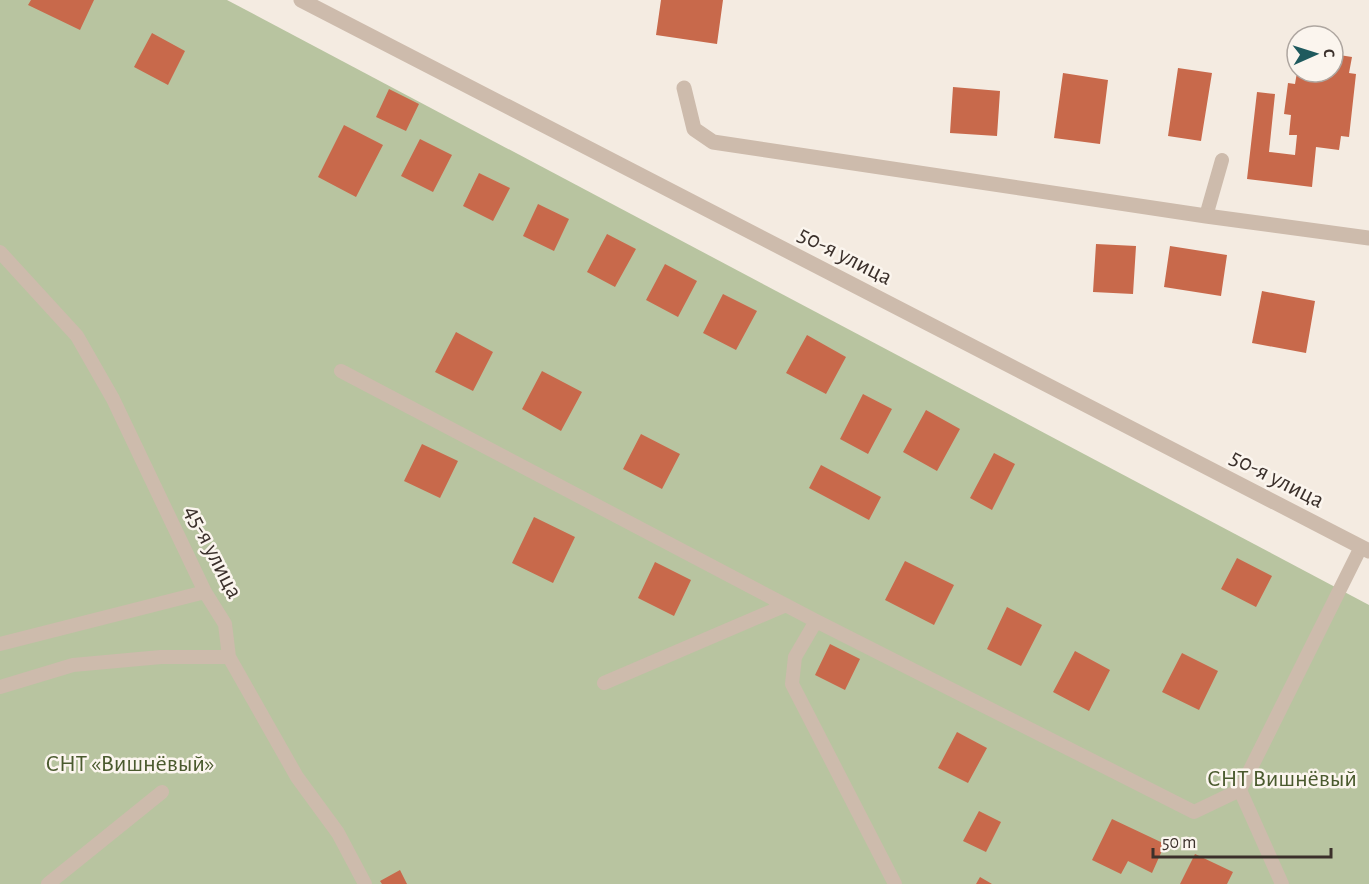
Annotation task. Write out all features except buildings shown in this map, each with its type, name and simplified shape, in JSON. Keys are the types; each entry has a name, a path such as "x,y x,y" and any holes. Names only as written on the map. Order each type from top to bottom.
{"street":[{"name":"50-я улица","path":"301,0 1365,549"},
{"path":"684,88 694,129 713,142 1206,216 1369,238"}],"lane":[{"path":"1206,216 1222,160"},
{"name":"45-я улица","path":"0,252 77,336 113,399 205,592 225,624 229,657 297,777 338,833 365,884"},
{"path":"341,371 816,621 1194,812 1240,790 1365,549"},
{"path":"0,644 205,592"},
{"path":"604,683 786,605"},
{"path":"816,621 795,657 792,684 896,884"},
{"path":"0,687 73,665 161,657 229,657"},
{"path":"1240,790 1282,884"},
{"path":"48,884 162,792"}],"green space":[{"path":"0,0 227,0 1369,605 1369,884 0,884"}],"park label":[{"name":"СНТ «Вишнёвый»","path":"130,764"},
{"name":"СНТ Вишнёвый","path":"1282,779"}]}
